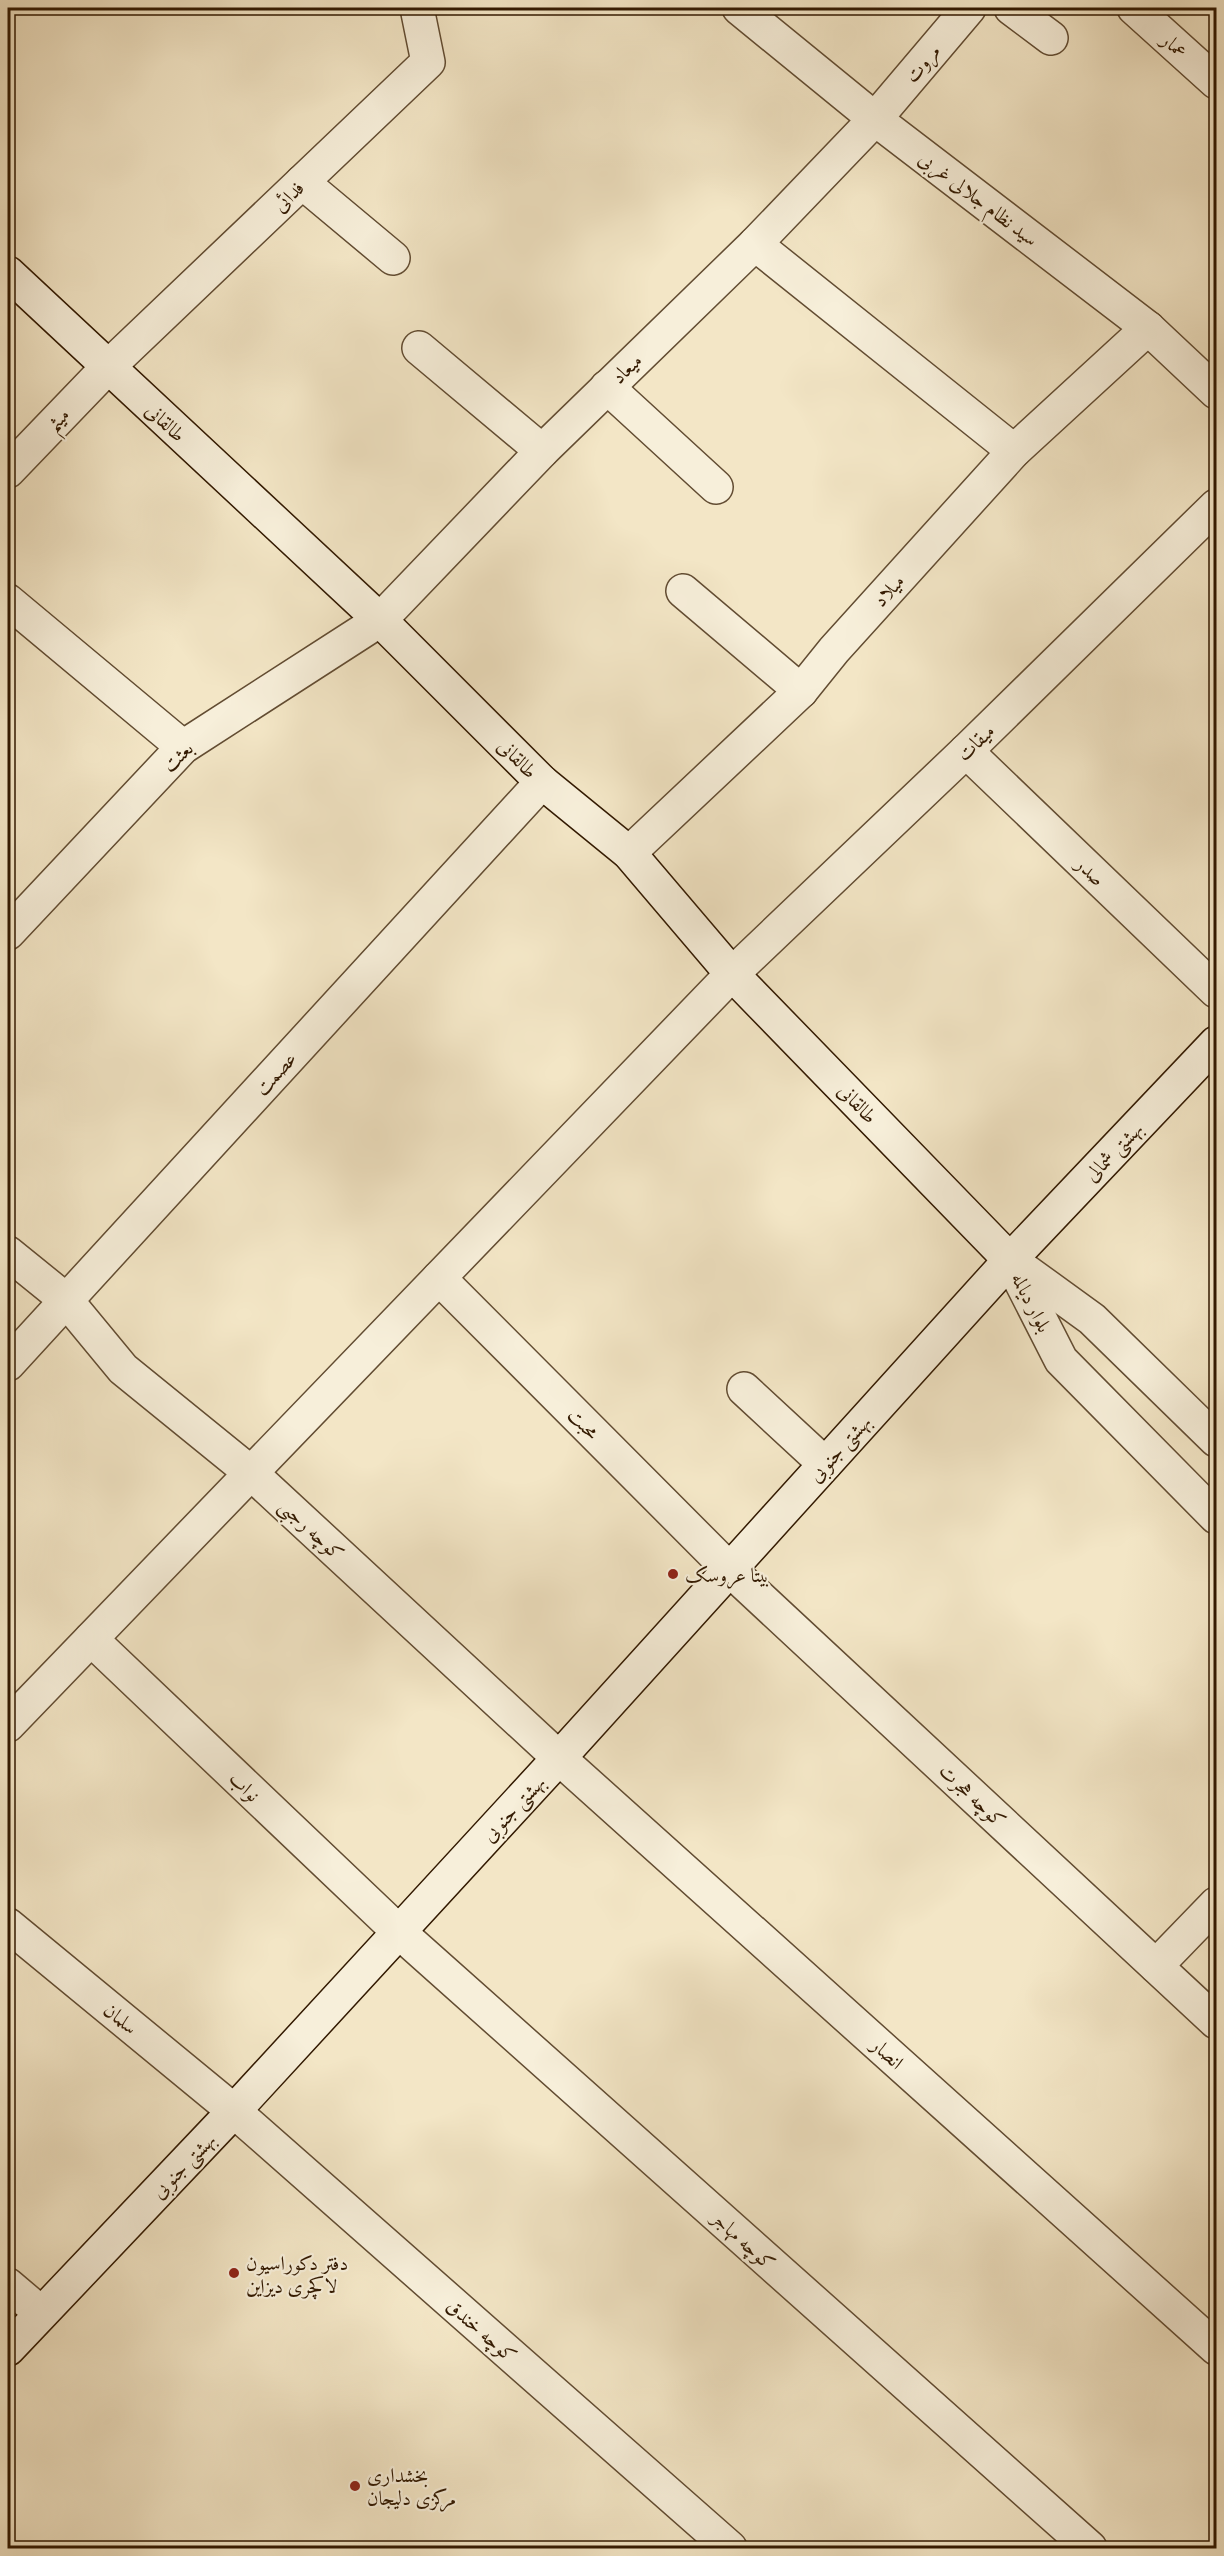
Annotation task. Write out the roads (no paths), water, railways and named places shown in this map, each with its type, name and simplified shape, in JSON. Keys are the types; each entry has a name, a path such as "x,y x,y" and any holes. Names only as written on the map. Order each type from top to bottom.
{"street":[{"name":"فدائی","path":"107,368 428,62 417,8"},
{"name":"سید نظام جلالی غربی","path":"739,8 875,119 1148,328 1216,392"},
{"name":"مروت","path":"875,119 969,8"},
{"path":"1011,8 1051,38"},
{"name":"عمار","path":"1134,8 1216,82"},
{"name":"میعاد","path":"380,620 542,451 755,244 875,119"},
{"path":"302,182 393,258"},
{"path":"755,244 1014,451"},
{"name":"طالقانی","path":"8,273 107,368 380,620 542,782 629,853 732,974 1010,1260"},
{"name":"میلاد","path":"629,853 801,691 834,650 1014,451 1148,328"},
{"path":"419,348 542,451"},
{"name":"میثم","path":"8,471 107,368"},
{"path":"607,387 716,487"},
{"name":"میقات","path":"8,1725 732,974 966,751 1216,507"},
{"path":"683,591 801,691"},
{"path":"8,601 183,747"},
{"name":"بعثت","path":"8,933 183,747 380,620"},
{"name":"صدر","path":"966,751 1216,992"},
{"name":"عصمت","path":"8,1364 542,782"},
{"name":"بهشتی شمالی","path":"1010,1260 1216,1043"},
{"name":"کوچه رجبی","path":"8,1253 66,1300 123,1369 251,1473 559,1758"},
{"name":"بلوار دیالمه","path":"1010,1260 1092,1319 1216,1440"},
{"name":"بلوار دیالمه","path":"1010,1260 1061,1360 1216,1517"},
{"name":"بهشتی جنوبی","path":"8,2349 234,2111 399,1932 1010,1260"},
{"name":"محبت","path":"439,1278 729,1569"},
{"path":"744,1389 825,1464"},
{"name":"کوچه هجرت","path":"729,1569 1216,2022"},
{"name":"نواب","path":"91,1639 399,1932"},
{"name":"انصار","path":"559,1758 1216,2348"},
{"path":"1156,1966 1216,1904"},
{"name":"سلمان","path":"8,1925 234,2111"},
{"name":"کوچه مهاجر","path":"399,1932 1090,2548"},
{"name":"کوچه خندق","path":"234,2111 730,2548"},
{"path":"8,2285 41,2313"}],"place":[{"name":"بیتا عروسک","path":"673,1574"},
{"name":"دفتر دکوراسیون لاکچری دیزاین","path":"234,2273"},
{"name":"بخشداری مرکزی دلیجان","path":"355,2486"}]}
